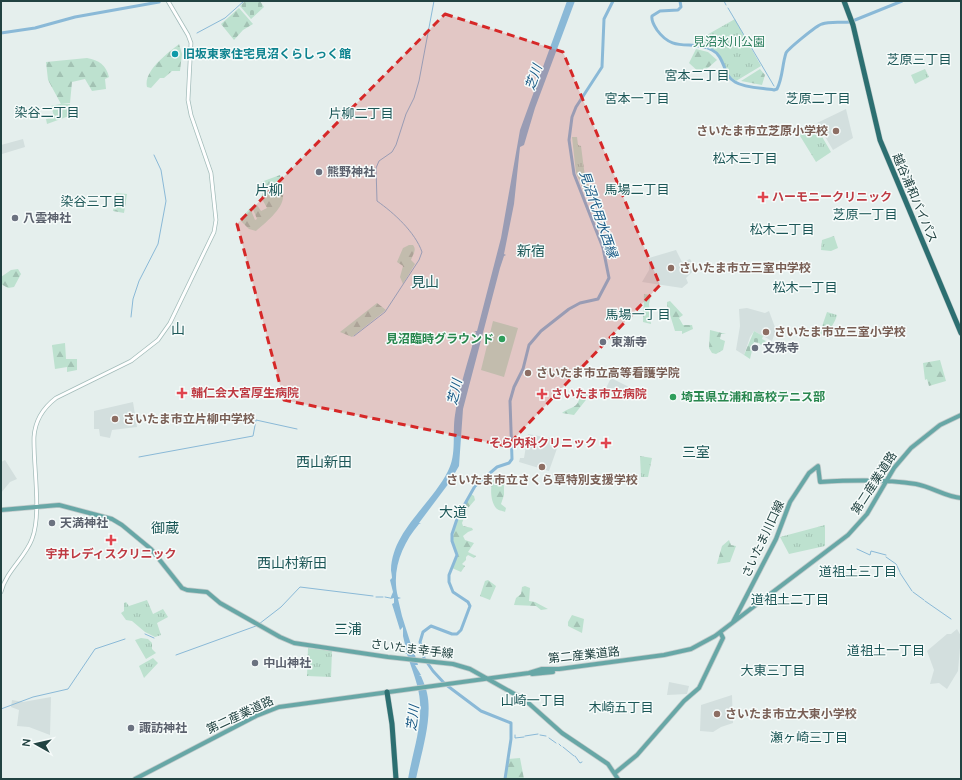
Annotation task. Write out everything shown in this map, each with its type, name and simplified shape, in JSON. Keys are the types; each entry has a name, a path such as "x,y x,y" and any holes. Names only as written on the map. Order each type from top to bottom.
{"highway":[{"path":"845,1 864,67"},
{"name":"越谷浦和バイパス","path":"864,67 883,138 961,326"},
{"name":"越谷浦和バイパス","path":"864,67 880,140 961,333"},
{"path":"386,693 396,779"}],"main road":[{"path":"1,592 6,578 32,540 35,528 36,507 34,437 35,426 43,411 59,397 136,358 158,340 170,323 214,232 216,220 211,173 188,100 190,44 188,35 168,1"},
{"name":"第二産業道路","path":"134,779 263,713 287,706 677,655 698,648 721,634 856,528 871,508 900,460 917,443 940,425 961,416"},
{"name":"さいたま川口線","path":"734,624 776,539 790,502 809,474 818,466 820,482 860,479 887,482"},
{"path":"887,482 916,484 961,498"},
{"name":"さいたま幸手線","path":"1,510 65,506 100,514 116,521 150,549 182,588 207,592 217,602 283,639 299,644 462,666 489,679 525,700 562,733 608,764 616,777"},
{"name":"第二産業道路","path":"489,679 542,669 559,669 681,652 706,642 734,624"},
{"path":"616,777 684,701 699,688 723,638 721,634"},
{"name":"第二産業道路","path":"138,779 263,715 287,707 326,700"}],"highlighted area":[{"path":"445,14 563,52 660,285 507,446 284,400 237,224"}],"shaded area":[{"name":"さいたま市立芝原小学校","path":"846,109 853,138 833,150 817,123"},
{"path":"23,139 25,147 2,154 1,145"},
{"name":"さいたま市立三室中学校","path":"676,250 682,262 690,259 693,264 693,271 686,278 688,283 682,288 642,282 649,270 649,258"},
{"name":"さいたま市立三室小学校","path":"747,308 765,313 769,311 776,330 772,341 754,331 750,337 744,355 736,350 740,326 739,309"},
{"path":"611,378 633,389 629,401 606,388"},
{"name":"さいたま市立片柳中学校","path":"133,402 137,427 112,430 110,438 100,436 99,429 94,429 94,411"},
{"path":"528,434 560,440 549,471 519,462 520,458 524,458"},
{"path":"5,460 17,479 10,482 1,493 1,462"},
{"path":"957,629 961,636 958,671 947,689 939,683 930,684 934,670 927,651 947,634 951,634"},
{"path":"669,682 689,686 687,694 667,695"},
{"name":"さいたま市立大東小学校","path":"732,695 733,723 721,727 713,732 700,731 701,705"},
{"path":"51,697 50,735 29,727 17,726 19,710 11,707 12,700 23,702"}],"green space":[{"path":"245,1 260,1 264,7 251,19 240,6"},
{"path":"239,8 253,24 243,30 234,40 221,24"},
{"name":"見沼氷川公園","path":"735,19 761,66 736,81 730,76 719,55 708,47 698,45 705,36"},
{"path":"179,44 182,54 180,71 172,71 164,78 160,78 151,88 147,87 147,81 152,69 163,57"},
{"path":"696,49 708,52 717,60 701,74 689,63"},
{"path":"87,58 95,60 106,69 109,77 105,79 106,89 92,91 85,79 72,82 70,103 61,104 48,80 46,62"},
{"path":"760,69 765,75 762,85 741,81"},
{"path":"925,69 929,77 915,84 911,75"},
{"path":"70,104 69,116 47,124 46,119 54,116 51,106"},
{"path":"814,123 831,152 816,162 797,131"},
{"path":"572,137 577,137 578,145 581,146 585,177 592,193 587,197 576,173"},
{"path":"280,175 283,194 280,206 277,211 256,231 249,229 240,220 250,208 255,220 257,219 252,207 257,205 261,211 267,208 261,197 263,192 261,182"},
{"path":"116,193 127,194 124,213 113,211"},
{"path":"834,236 838,248 831,251 821,250 822,240"},
{"path":"413,245 415,249 411,260 415,264 403,284 400,277 403,266 397,262 403,248"},
{"path":"18,269 21,274 14,287 8,288 1,284 1,277 11,270"},
{"path":"644,294 651,295 649,304 651,324 643,322"},
{"path":"670,301 683,315 679,318 683,325 692,325 693,329 682,334 682,331 675,331 667,305 667,302"},
{"path":"377,303 386,310 352,337 340,332"},
{"path":"827,312 837,315 836,318 829,335 819,335"},
{"name":"見沼臨時グラウンド","path":"493,321 518,328 504,377 481,370"},
{"path":"710,330 726,334 721,334 720,339 725,341 723,350 716,354 712,353 709,348"},
{"path":"754,331 763,336 762,339 766,341 761,345 754,342 750,359 744,355"},
{"path":"65,343 66,359 77,359 77,370 67,372 67,367 55,369 52,345"},
{"path":"940,360 946,381 929,386 927,379 925,380 923,363"},
{"path":"582,392 589,396 574,415 562,413 574,407 578,403 579,400 573,398"},
{"path":"640,456 652,458 648,477 641,477"},
{"path":"496,476 504,479 504,495 501,504 506,508 505,512 497,509 492,501 491,487"},
{"path":"471,494 474,496 475,500 468,508 462,523 463,526 472,528 473,530 463,536 465,540 474,543 468,552 476,556 474,558 468,555 466,557 466,560 462,564 465,566 461,572 452,568 456,558 453,538 459,515"},
{"path":"825,525 825,546 789,554 780,537"},
{"path":"729,540 731,545 736,546 730,562 717,564 722,546"},
{"path":"488,580 496,586 490,600 480,596 485,581"},
{"path":"525,586 530,588 529,601 535,602 548,609 541,610 536,606 514,605 516,598 521,594 522,587"},
{"path":"147,600 153,614 163,609 168,617 157,623 161,635 155,637 145,632 132,621 126,620 121,613 124,611 124,603 126,602 129,606"},
{"path":"572,615 584,619 582,633 568,626 568,622"},
{"path":"141,638 148,639 152,643 152,649 156,653 146,659 135,640"},
{"path":"308,648 332,651 331,677 307,676"},
{"path":"153,658 158,663 144,678 139,666"},
{"path":"520,758 524,779 505,779 508,759"}],"water":[{"path":"567,1 575,1 535,108 524,145 520,147 514,204 504,254 506,255 504,256 500,268 463,409 459,466 449,483 419,523 421,524 419,524 408,540 403,549 397,568 396,587 398,597 401,598 398,599 413,651 416,651 414,652 418,665 415,665 425,686 429,713 426,736 416,779 408,779 420,721 420,702 415,678 407,654 404,654 407,653 403,636 403,627 400,630 392,604 394,603 394,598 390,599 393,592 390,580 392,578 391,570 393,556 398,543 405,531 441,483 451,464 454,422 457,405 476,332 474,331 477,331 501,238 520,130"}],"waterway":[{"path":"159,2 164,1"},
{"path":"197,33 225,18 244,1"},
{"path":"354,336 385,312 419,260 422,252 409,230 390,211 377,201 376,168 379,161 392,152 396,145 406,114 414,98 419,81 434,1"},
{"name":"見沼代用水西縁","path":"505,779 511,739 511,723 481,711 445,684 424,658 420,642 423,632 431,626 452,634 457,634 461,630 470,606 468,602 453,592 449,582 449,575 457,555 452,541 452,534 458,516 475,486 497,467 509,463 512,459 510,401 514,387 523,369 529,345 541,331 569,309 580,303 598,299 609,278 603,248 574,174 569,140 572,117 576,107 602,67 604,19 613,1"},
{"name":"見沼代用水西縁","path":"680,1 681,7 678,10 660,11 652,16 652,20 657,30 670,42 705,47 712,50 719,57 731,79 739,84 749,87 774,90 777,89 786,53 792,47 819,25 850,22"},
{"path":"724,1 726,5"},
{"name":"見沼代用水西縁","path":"855,20 902,1"},
{"path":"1,33 35,28 75,17 159,2"},
{"path":"728,8 774,86"},
{"path":"178,21 182,28"},
{"path":"131,317 133,299 139,281 158,244 166,201 161,170 154,155"},
{"path":"139,457 253,436 256,420 297,429"},
{"path":"857,549 870,555 871,551 886,555"},
{"path":"886,557 896,564 900,572"},
{"path":"900,573 912,591"},
{"path":"259,624 281,607 300,587 373,596"},
{"path":"913,592 924,600"},
{"path":"376,597 383,597"},
{"path":"385,597 390,598"},
{"path":"925,601 951,619"},
{"path":"176,655 256,626"},
{"path":"145,634 154,638"},
{"path":"1,709 33,697 68,689 95,649 125,639"},
{"path":"525,736 538,734"},
{"path":"515,735 515,738 524,737"},
{"path":"540,735 546,736"},
{"path":"549,738 556,743"},
{"path":"563,747 574,756"},
{"path":"575,756 580,763 582,762"}],"place":[{"name":"旧坂東家住宅見沼くらしっく館","path":"175,54"},
{"name":"さいたま市立芝原小学校","path":"836,131"},
{"name":"熊野神社","path":"319,172"},
{"name":"ハーモニークリニック","path":"763,197"},
{"name":"八雲神社","path":"15,218"},
{"name":"さいたま市立三室中学校","path":"671,268"},
{"name":"さいたま市立三室小学校","path":"766,332"},
{"name":"見沼臨時グラウンド","path":"502,339"},
{"name":"東漸寺","path":"603,342"},
{"name":"文殊寺","path":"755,348"},
{"name":"さいたま市立高等看護学院","path":"528,373"},
{"name":"輔仁会大宮厚生病院","path":"182,393"},
{"name":"さいたま市立病院","path":"542,394"},
{"name":"埼玉県立浦和高校テニス部","path":"673,397"},
{"name":"さいたま市立片柳中学校","path":"115,419"},
{"name":"そら内科クリニック","path":"606,443"},
{"name":"さいたま市立さくら草特別支援学校","path":"542,467"},
{"name":"天満神社","path":"52,523"},
{"name":"宇井レディスクリニック","path":"111,540"},
{"name":"中山神社","path":"255,663"},
{"name":"さいたま市立大東小学校","path":"717,714"},
{"name":"諏訪神社","path":"131,728"}],"district":[{"name":"芝原三丁目","path":"919,59"},
{"name":"宮本二丁目","path":"697,75"},
{"name":"宮本一丁目","path":"637,98"},
{"name":"芝原二丁目","path":"818,98"},
{"name":"染谷二丁目","path":"47,112"},
{"name":"片柳二丁目","path":"361,113"},
{"name":"松木三丁目","path":"745,158"},
{"name":"馬場二丁目","path":"637,189"},
{"name":"片柳","path":"269,190"},
{"name":"染谷三丁目","path":"93,201"},
{"name":"芝原一丁目","path":"865,214"},
{"name":"松木二丁目","path":"782,229"},
{"name":"新宿","path":"531,251"},
{"name":"見山","path":"425,282"},
{"name":"松木一丁目","path":"805,287"},
{"name":"馬場一丁目","path":"638,314"},
{"name":"山","path":"178,329"},
{"name":"三室","path":"696,452"},
{"name":"西山新田","path":"324,462"},
{"name":"大道","path":"453,512"},
{"name":"御蔵","path":"165,528"},
{"name":"西山村新田","path":"292,563"},
{"name":"道祖土三丁目","path":"858,571"},
{"name":"道祖土二丁目","path":"790,599"},
{"name":"三浦","path":"348,629"},
{"name":"道祖土一丁目","path":"886,650"},
{"name":"大東三丁目","path":"773,670"},
{"name":"山崎一丁目","path":"533,700"},
{"name":"木崎五丁目","path":"621,707"},
{"name":"瀬ヶ崎三丁目","path":"809,737"}],"water label":[{"name":"芝川","path":"533,77"},
{"name":"芝川","path":"454,392"},
{"name":"芝川","path":"412,718"}]}
